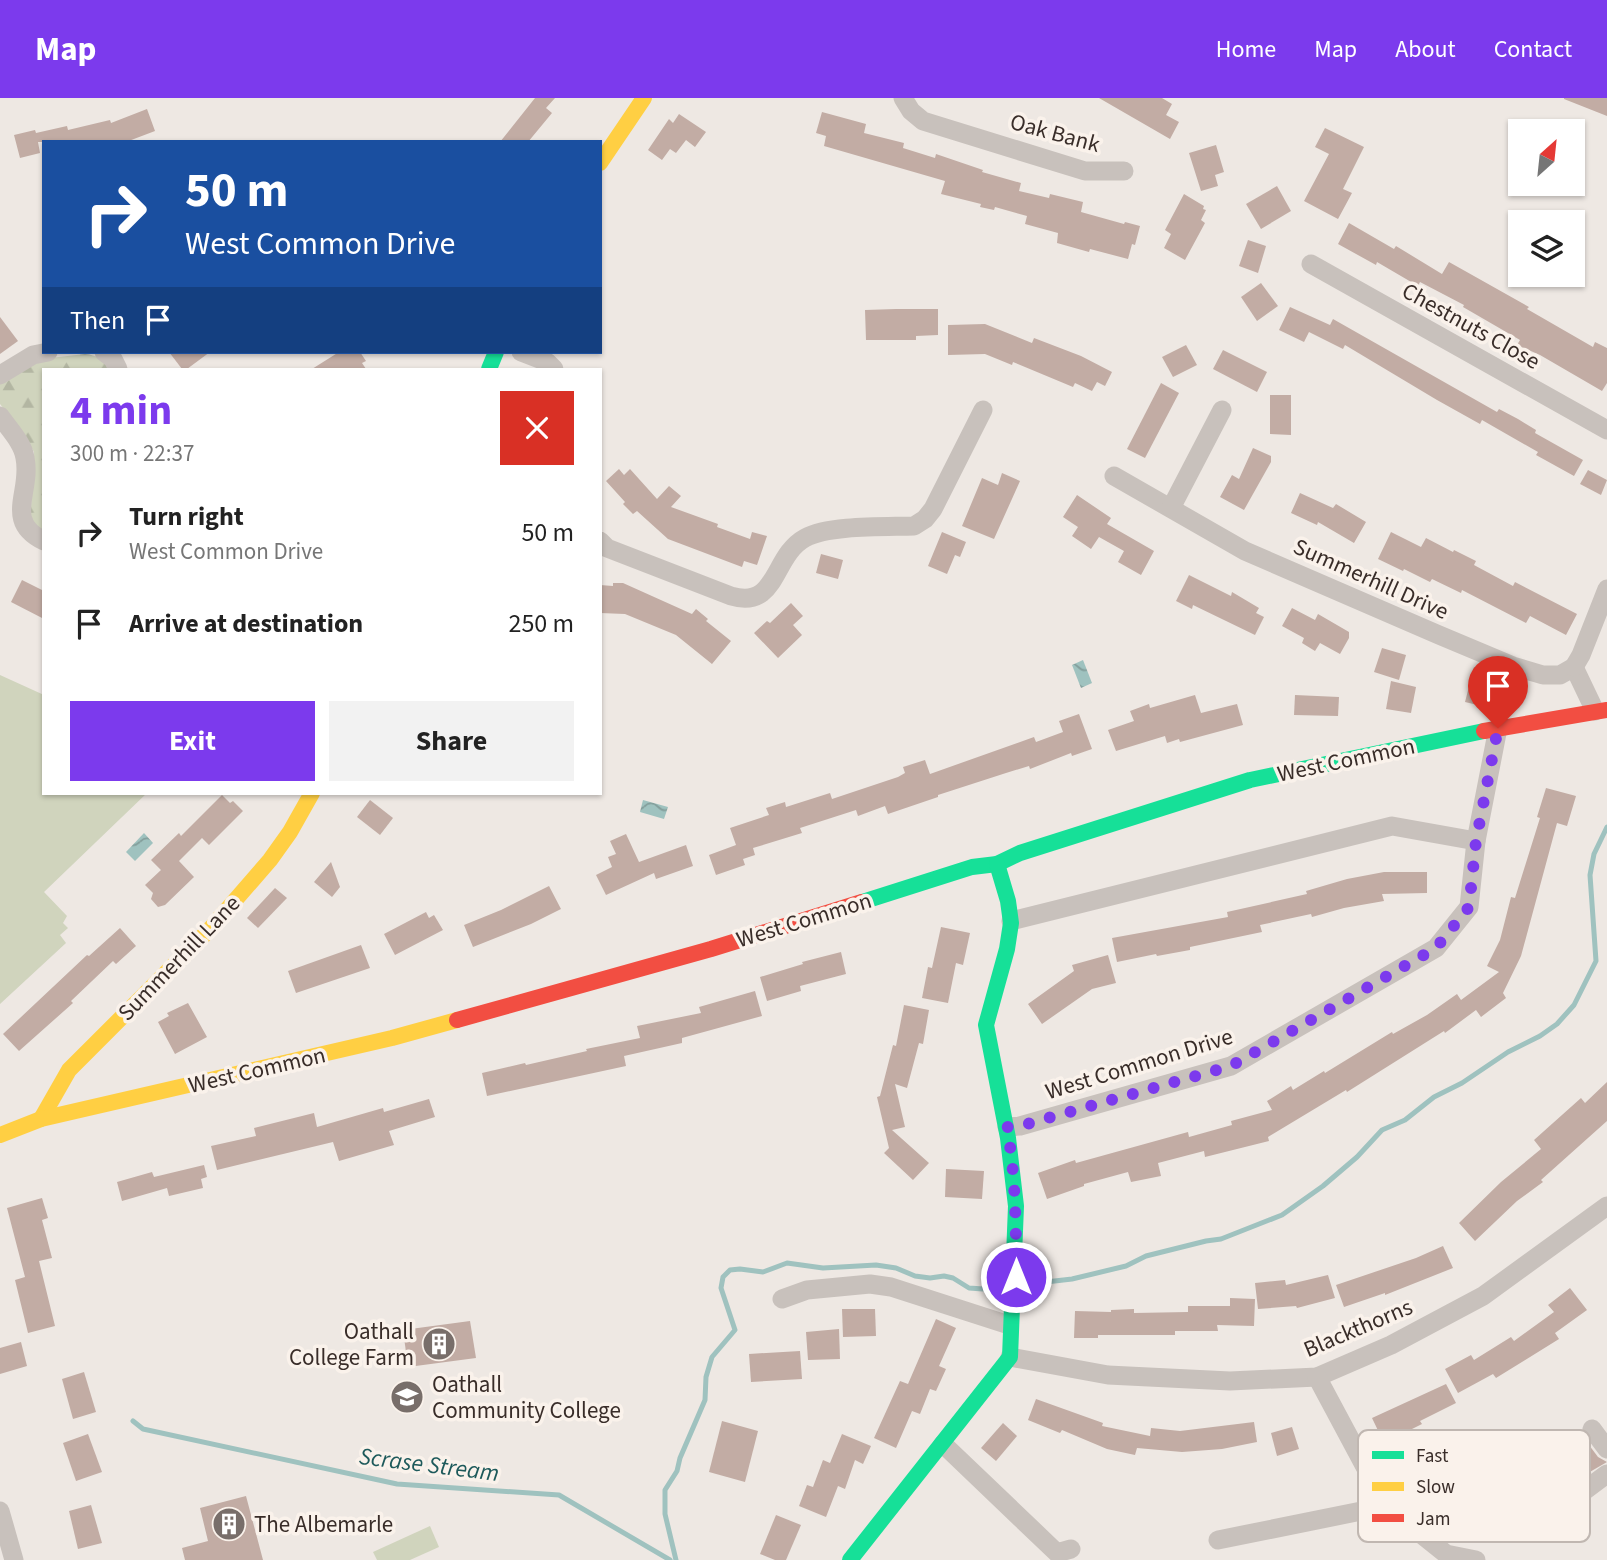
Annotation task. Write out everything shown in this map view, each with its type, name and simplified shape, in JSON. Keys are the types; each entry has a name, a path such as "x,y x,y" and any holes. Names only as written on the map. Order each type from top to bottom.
{"main road":[{"path":"602,160 644,98"},
{"name":"West Common","path":"0,1135 41,1119 392,1038 712,948 972,867 998,864 1020,853 1250,780 1498,728 1601,710"},
{"name":"Summerhill Lane","path":"41,1119 69,1070 211,928 270,860 311,795"},
{"path":"850,1560 1010,1357 1009,1325 1015,1285 1016,1209 1013,1160 986,1025 1007,946 1011,920 998,864"}],"street":[{"name":"Oak Bank","path":"902,98 911,111 923,121 1085,171 1124,171"},
{"name":"Chestnuts Close","path":"1311,264 1607,430"},
{"path":"0,375 33,355 42,353"},
{"path":"107,354 118,368"},
{"path":"527,354 547,362 553,368"},
{"path":"602,543 607,548 731,596 750,599 766,590 783,559 805,538 824,531 914,526 925,519 983,410"},
{"path":"1171,508 1222,411"},
{"path":"0,416 23,450 26,462 21,514 24,526 32,536 42,540"},
{"name":"Summerhill Drive","path":"1114,476 1245,551 1513,666 1543,675 1560,674 1574,667"},
{"path":"1601,710 1574,667 1607,589"},
{"name":"West Common Drive","path":"1007,1127 1020,1126 1231,1066 1436,948 1469,907 1476,841 1498,728"},
{"path":"1011,920 1392,826 1476,841"},
{"name":"Blackthorns","path":"1010,1357 1108,1375 1230,1381 1317,1377 1391,1345 1483,1296 1607,1206"},
{"path":"782,1299 807,1290 870,1284 891,1287 1009,1325"},
{"path":"1317,1377 1358,1454"},
{"path":"1592,1429 1607,1449"},
{"path":"943,1444 1061,1554"},
{"path":"1590,1487 1607,1474"},
{"path":"0,1511 15,1560"},
{"path":"1218,1540 1358,1512"},
{"path":"1431,1542 1446,1554 1476,1560"}],"green space":[{"path":"85,354 100,358 110,368 42,368 42,534 30,525 34,452 0,404 0,382 6,376 50,358"},
{"path":"0,675 42,694 42,795 145,795 44,892 67,916 63,923 68,928 60,935 66,943 0,1004"},
{"path":"430,1526 439,1547 410,1560 377,1560 373,1552"}],"water":[{"path":"1083,660 1092,683 1081,688 1072,665"},
{"path":"643,800 668,807 664,819 640,812"},
{"path":"144,833 153,843 135,861 126,852"}],"building":[{"path":"535,98 555,98 546,108 552,113 530,140 502,140"},
{"path":"1099,98 1162,98 1172,104 1166,115 1179,122 1170,139"},
{"path":"1607,98 1607,116 1564,99"},
{"path":"147,109 155,131 131,140 42,140 38,142 40,153 20,158 14,135 67,126 68,130 110,120 111,123"},
{"path":"822,112 866,124 864,133 904,143 903,148 935,158 936,154 983,170 982,172 1021,183 1019,191 1049,198 1050,194 1083,202 1081,212 1140,226 1135,245 1132,244 1128,259 1057,243 1058,233 1025,224 1027,216 995,207 994,210 980,207 981,204 941,194 945,181 824,146 826,136 816,133"},
{"path":"679,114 706,132 695,147 686,140 676,153 670,149 662,160 648,150 669,119 673,123"},
{"path":"1325,128 1364,147 1343,189 1352,193 1338,219 1304,201 1329,154 1315,147"},
{"path":"1216,145 1224,172 1215,175 1218,186 1201,191 1189,153"},
{"path":"1277,186 1291,211 1261,229 1246,204"},
{"path":"1184,194 1206,210 1201,220 1205,223 1185,260 1164,248 1171,234 1165,230"},
{"path":"1349,223 1394,249 1396,246 1442,274 1449,262 1593,347 1595,342 1607,348 1607,383 1602,391 1540,355 1517,345 1520,340 1463,307 1464,305 1420,282 1418,286 1377,262 1376,265 1338,244"},
{"path":"1248,240 1266,246 1258,273 1239,266"},
{"path":"1261,283 1278,306 1257,321 1241,297"},
{"path":"1290,307 1330,325 1333,319 1497,412 1499,409 1518,419 1536,430 1535,433 1583,460 1574,476 1536,455 1538,452 1482,420 1480,424 1345,345 1343,349 1309,332 1304,342 1279,330"},
{"path":"938,309 938,335 916,336 916,340 866,340 865,310"},
{"path":"0,317 18,341 0,354"},
{"path":"985,324 1032,343 1034,338 1081,356 1112,372 1105,386 1097,382 1092,391 1075,383 1073,387 1013,362 1012,365 985,354 948,355 948,325"},
{"path":"1186,345 1197,365 1173,377 1162,357"},
{"path":"1223,350 1267,372 1257,392 1213,369"},
{"path":"171,354 207,354 188,368 181,368"},
{"path":"336,354 361,354 366,361 362,363 365,368 314,368"},
{"path":"1161,383 1179,393 1145,458 1127,449"},
{"path":"1270,395 1291,395 1291,435 1270,434"},
{"path":"1253,448 1271,456 1271,462 1244,510 1220,497 1232,475 1239,479"},
{"path":"619,469 624,475 630,469 657,499 669,486 681,496 671,507 750,539 752,532 767,536 757,565 744,561 742,567 668,539 637,511 633,514 606,481"},
{"path":"1588,470 1607,480 1601,495 1580,484"},
{"path":"1002,473 1020,481 994,539 962,526 982,478 998,485"},
{"path":"1300,493 1333,508 1336,504 1366,522 1354,543 1318,522 1317,525 1291,513"},
{"path":"1077,495 1111,518 1107,524 1154,551 1141,575 1118,562 1124,551 1099,537 1091,549 1072,536 1078,527 1063,517"},
{"path":"942,532 966,542 960,557 955,555 947,574 928,566"},
{"path":"1391,532 1421,547 1426,538 1453,552 1454,550 1476,561 1474,565 1513,586 1515,582 1577,614 1566,635 1530,616 1526,623 1462,590 1461,593 1432,579 1430,582 1404,569 1403,571 1378,559"},
{"path":"821,554 843,560 838,579 816,573"},
{"path":"1189,575 1231,596 1232,592 1259,608 1256,613 1264,617 1255,635 1193,605 1192,609 1176,601"},
{"path":"22,580 42,590 42,618 11,602"},
{"path":"613,583 623,583 692,614 696,609 708,619 706,621 731,641 712,664 676,635 625,614 602,613 602,585 613,586"},
{"path":"791,603 803,616 793,625 802,635 778,658 754,633 767,621 770,623"},
{"path":"1292,608 1315,620 1318,614 1349,632 1349,638 1340,654 1320,643 1315,651 1302,643 1304,638 1282,626"},
{"path":"1382,648 1406,655 1399,680 1374,672"},
{"path":"1474,667 1498,673 1498,678 1506,680 1499,706 1494,709 1465,702"},
{"path":"1391,681 1416,687 1411,713 1386,709"},
{"path":"1195,695 1201,713 1237,704 1243,725 1180,742 1179,739 1167,743 1165,736 1116,751 1108,730 1134,721 1130,711 1149,704 1150,708"},
{"path":"1295,695 1339,697 1338,716 1294,715"},
{"path":"1079,714 1092,749 1072,756 1071,753 1030,769 1029,766 1006,773 888,814 885,806 858,816 856,810 800,828 802,833 753,848 755,855 743,859 745,865 716,875 709,855 736,845 730,828 769,815 766,808 785,802 786,807 830,793 832,799 898,777 905,773 903,767 925,760 930,774 1034,737 1036,742 1063,732 1059,721"},
{"path":"1546,788 1576,796 1567,826 1557,823 1521,956 1503,993 1506,998 1481,1017 1476,1010 1445,1033 1444,1031 1347,1092 1346,1090 1268,1137 1269,1141 1205,1157 1204,1151 1158,1163 1161,1176 1131,1182 1128,1172 1084,1184 1047,1199 1038,1173 1075,1160 1076,1163 1188,1132 1189,1137 1232,1125 1231,1121 1272,1110 1267,1101 1291,1086 1293,1090 1324,1071 1325,1073 1392,1032 1393,1034 1427,1015 1457,994 1461,1000 1499,972 1487,966 1500,940 1511,897 1515,898 1540,818 1537,817"},
{"path":"222,795 243,811 209,845 202,838 179,861 194,877 165,905 158,907 151,899 153,893 145,885 161,870 151,860 179,833 181,836"},
{"path":"370,800 393,818 380,835 357,817"},
{"path":"626,834 639,862 686,845 693,866 656,879 654,873 606,895 596,875 612,867 608,857 616,854 610,841"},
{"path":"331,862 340,887 332,897 314,882"},
{"path":"1384,872 1427,872 1427,893 1382,894 1384,901 1260,925 1262,932 1190,947 1190,950 1117,962 1112,938 1228,917 1227,912 1307,894 1306,891 1347,879"},
{"path":"549,886 561,909 473,947 464,925"},
{"path":"275,888 287,898 258,928 247,918"},
{"path":"426,912 429,918 434,915 443,930 395,955 384,934"},
{"path":"941,927 970,933 963,965 956,963 948,1003 922,998 928,967 932,968"},
{"path":"120,928 136,946 116,964 113,961 71,1001 73,1003 19,1051 3,1034 87,955"},
{"path":"361,945 370,968 296,993 288,971"},
{"path":"841,952 846,974 800,986 801,991 767,1001 760,977"},
{"path":"1108,955 1116,983 1092,989 1042,1024 1028,1004 1074,971 1072,965"},
{"path":"755,991 762,1016 682,1038 682,1043 624,1056 626,1066 487,1096 482,1073 640,1038 637,1026 701,1013 699,1007"},
{"path":"188,1003 207,1037 175,1054 158,1022 169,1016 167,1013"},
{"path":"904,1005 929,1010 923,1044 919,1043 907,1088 895,1084 905,1127 892,1130 929,1163 913,1180 884,1153 889,1148 877,1097 880,1096 893,1045 896,1046"},
{"path":"1607,1082 1607,1121 1475,1241 1459,1223 1501,1182 1541,1149 1534,1140 1581,1098 1585,1103"},
{"path":"429,1099 435,1117 389,1131 394,1145 339,1161 333,1142 217,1170 211,1146 256,1136 254,1128 314,1113 317,1127 383,1108 384,1112"},
{"path":"204,1165 207,1177 201,1179 203,1188 169,1196 167,1188 122,1201 117,1182 152,1172 154,1177"},
{"path":"946,1169 984,1171 982,1199 945,1197"},
{"path":"42,1198 48,1218 42,1220 52,1258 39,1261 55,1326 28,1333 15,1280 25,1277 7,1208"},
{"path":"1443,1246 1453,1268 1385,1295 1344,1307 1336,1285"},
{"path":"1328,1275 1335,1298 1297,1308 1258,1309 1255,1283 1285,1280 1286,1285"},
{"path":"1570,1288 1587,1310 1555,1333 1559,1339 1496,1378 1493,1374 1458,1393 1445,1369 1471,1355 1474,1360 1511,1337 1514,1341 1554,1312 1548,1305"},
{"path":"1230,1298 1255,1299 1254,1326 1217,1325 1218,1331 1175,1331 1175,1335 1098,1335 1098,1338 1074,1338 1075,1311 1111,1312 1134,1309 1134,1313 1188,1312 1188,1306 1230,1306"},
{"path":"842,1309 875,1309 876,1336 843,1337"},
{"path":"936,1319 956,1328 939,1366 946,1369 936,1391 930,1389 920,1414 912,1411 896,1448 874,1438 900,1381 908,1384"},
{"name":"Oathall College Farm","path":"470,1321 476,1358 408,1367 403,1330"},
{"path":"839,1329 840,1359 808,1360 806,1332"},
{"path":"21,1342 27,1366 0,1374 0,1348"},
{"path":"800,1351 802,1379 751,1382 749,1354"},
{"path":"84,1372 96,1412 73,1419 62,1379"},
{"path":"1446,1384 1456,1403 1420,1421 1422,1424 1410,1430 1378,1430 1372,1418"},
{"path":"1036,1399 1103,1423 1102,1426 1150,1436 1151,1428 1180,1431 1254,1422 1257,1442 1222,1449 1182,1452 1137,1448 1135,1455 1107,1449 1062,1430 1060,1433 1028,1420"},
{"path":"722,1421 758,1431 745,1482 709,1472"},
{"path":"1003,1423 1017,1436 996,1461 981,1448"},
{"path":"1292,1427 1299,1449 1277,1456 1271,1433"},
{"path":"88,1434 102,1472 76,1481 63,1443"},
{"path":"842,1434 871,1446 863,1464 855,1460 845,1489 838,1486 826,1517 799,1506 807,1485 813,1487 823,1460 830,1463"},
{"path":"1590,1446 1598,1457 1607,1462 1590,1472"},
{"name":"The Albemarle","path":"246,1496 263,1560 185,1560 182,1548 208,1541 200,1508"},
{"path":"91,1505 102,1543 78,1549 69,1511"},
{"path":"776,1515 801,1525 786,1560 775,1560 760,1554"}],"waterway":[{"path":"1020,1285 1072,1279 1126,1266 1146,1256 1221,1239 1282,1215 1323,1186 1357,1157 1382,1130 1405,1120 1434,1097 1462,1083 1557,1024 1574,1005 1596,961 1590,875 1594,854 1607,827"},
{"path":"676,1560 665,1514 665,1490 677,1471 705,1400 706,1377 712,1357 735,1330 721,1288 723,1277 730,1270 763,1272 787,1263 823,1268 876,1265 896,1268 915,1276 953,1278 969,1288 1007,1286"},
{"name":"Scrase Stream","path":"133,1421 143,1429 397,1484 559,1495 670,1560"}],"traffic: fast":[{"path":"489,368 495,354"},
{"path":"862,902 972,867 997,864 1020,853 1250,780 1484,731"},
{"path":"850,1560 1010,1357 1016,1206 1008,1138 986,1025 1007,949 1011,923 1008,901 997,864"}],"traffic: slow":[{"path":"602,160 644,98"},
{"path":"41,1119 69,1070 211,928 270,860 311,795"},
{"path":"0,1135 41,1119 392,1038 457,1020"}],"traffic: jam":[{"path":"1484,731 1607,710"},
{"path":"457,1020 711,949 862,902"}],"place":[{"name":"Oathall College Farm","path":"439,1344"},
{"name":"Oathall Community College","path":"407,1397"},
{"name":"The Albemarle","path":"229,1524"}],"route":[{"path":"1016,1277 1016,1209 1013,1160 1007,1127 1020,1126 1231,1066 1436,948 1469,907 1476,841 1498,728"}]}
